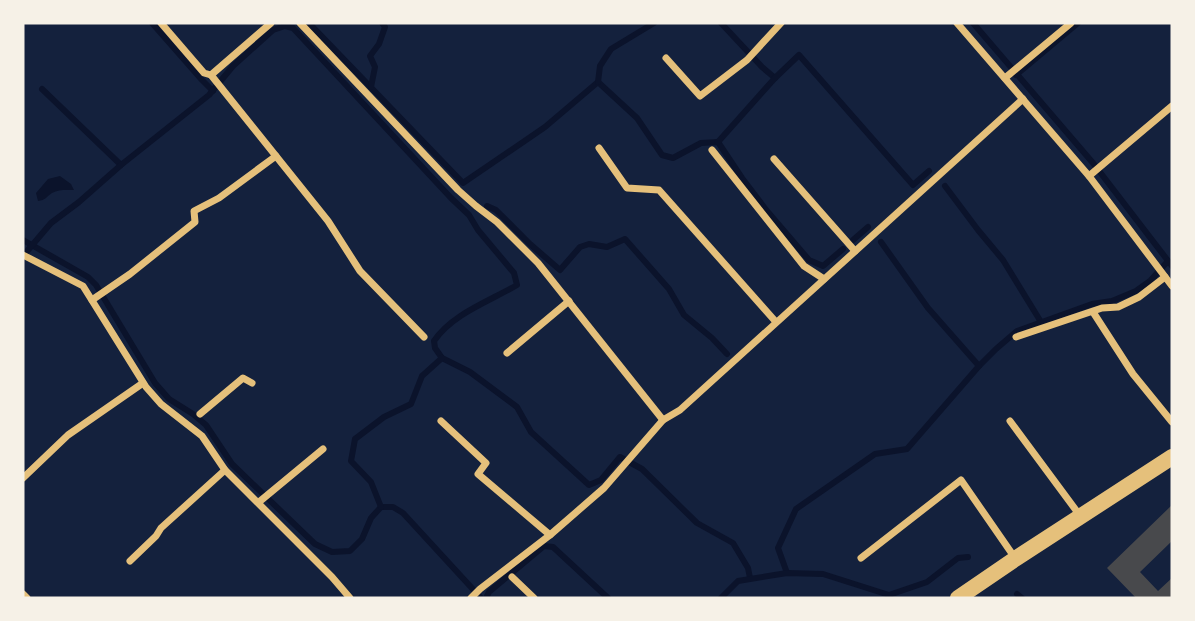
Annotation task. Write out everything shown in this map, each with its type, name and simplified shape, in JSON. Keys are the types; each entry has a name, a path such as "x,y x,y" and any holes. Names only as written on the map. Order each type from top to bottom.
{"main road":[{"path":"958,598 1015,559 1171,462"}],"street":[{"path":"160,23 204,73 216,82 276,156 328,221 360,271 424,337"},
{"path":"216,82 271,23"},
{"path":"300,23 458,190 497,222 538,263 663,419"},
{"path":"666,58 700,96 747,60 781,23"},
{"path":"957,23 1010,74 1023,99 1091,174 1172,286"},
{"path":"1010,74 1071,23"},
{"path":"471,598 604,488 663,419 680,410 1023,99"},
{"path":"1091,174 1172,106"},
{"path":"599,148 626,188 659,190 776,323"},
{"path":"712,150 804,266 824,279"},
{"path":"94,298 130,274 195,222 194,211 219,198 276,156"},
{"path":"774,159 855,251"},
{"path":"25,256 83,286 94,298 143,383 161,404 202,436 225,470 350,598"},
{"path":"1016,337 1102,308 1118,307 1139,297 1165,277"},
{"path":"507,353 569,301"},
{"path":"1093,312 1133,374 1172,422"},
{"path":"200,414 243,378 252,383"},
{"path":"23,478 68,435 143,383"},
{"path":"441,421 486,463 478,474 550,535"},
{"path":"1010,421 1081,517"},
{"path":"259,502 323,449"},
{"path":"130,561 161,528 225,470"},
{"path":"861,558 961,480 1015,559"},
{"path":"512,577 534,598"},
{"path":"23,594 27,598"}],"water":[{"path":"60,176 71,184 74,190 57,191 38,201 36,193 48,179"}],"building":[{"path":"1172,505 1172,541 1140,572 1158,591 1172,578 1172,598 1136,598 1107,568"}],"waterway":[{"path":"152,23 213,91"},
{"path":"309,23 463,183 545,127 598,82 637,118 662,155 673,158 701,143 718,142 767,211 809,260 823,266 843,249"},
{"path":"371,87 375,67 370,56 379,44 385,27 382,23"},
{"path":"598,82 600,66 611,49 654,23"},
{"path":"721,23 775,78"},
{"path":"973,23 1093,163 1172,266"},
{"path":"1016,75 1078,23"},
{"path":"23,256 51,223 209,95 233,66 273,30 285,26 293,28 469,215 514,273 517,285 472,309 442,331 434,341 442,358 470,372 517,407 531,432 589,485 601,480 620,457 642,469 697,523 733,543 748,568 750,578"},
{"path":"718,142 799,55 913,185 929,171"},
{"path":"42,89 121,165"},
{"path":"945,186 1003,260 1041,322"},
{"path":"487,206 496,210 560,270 580,247 589,244 607,247 625,239 669,289 684,315 727,354"},
{"path":"853,240 868,227"},
{"path":"23,240 88,277 96,285 155,383 169,399 206,425 232,464 315,544 332,552 350,551 362,539 371,518 381,507 393,507 403,513 481,598"},
{"path":"787,573 778,548 796,509 875,454 907,449 979,366 928,308 881,242"},
{"path":"979,366 1017,331 1136,291 1150,281 1168,261"},
{"path":"381,507 371,482 351,461 355,439 384,417 411,404 422,376 442,358"},
{"path":"486,598 489,592 544,546 553,547 608,598"},
{"path":"721,598 738,581 787,573 823,574 889,595 927,582 958,558 968,557"},
{"path":"1017,594 1022,598"}]}
